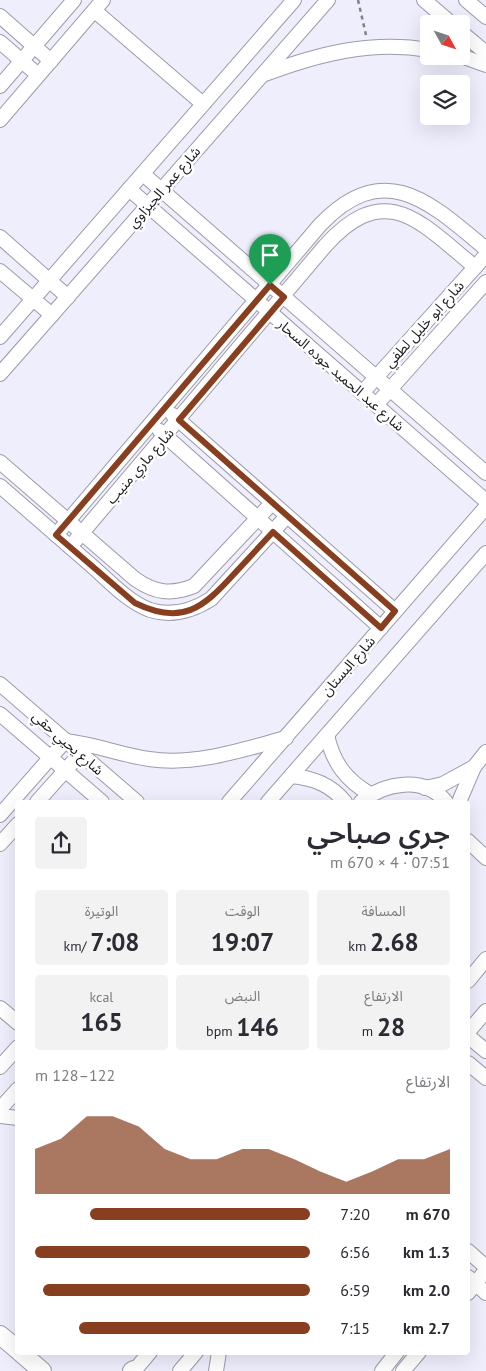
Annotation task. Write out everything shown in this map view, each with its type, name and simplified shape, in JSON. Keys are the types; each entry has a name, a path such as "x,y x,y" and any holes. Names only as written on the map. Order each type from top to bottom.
{"street":[{"path":"0,86 74,0"},
{"name":"شارع عمر الجيزاوي","path":"0,337 294,0"},
{"name":"شارع عمر الجيزاوي","path":"0,374 328,0"},
{"path":"424,0 442,15"},
{"path":"466,0 486,17"},
{"path":"0,120 99,5 203,104"},
{"path":"0,16 51,61"},
{"path":"470,40 486,54"},
{"path":"0,42 38,75"},
{"path":"262,75 304,60 370,47 420,50"},
{"path":"470,59 486,65"},
{"name":"شارع عبد الحميد جوده السحار","path":"142,174 486,473"},
{"name":"شارع عبد الحميد جوده السحار","path":"129,189 486,501"},
{"name":"شارع ماري منيب","path":"56,535 334,210 356,197 381,191 397,192 428,203 486,249"},
{"name":"شارع ماري منيب","path":"70,547 271,313 337,233 362,215 377,211 393,211 408,215 422,223 475,267"},
{"path":"0,237 68,296"},
{"name":"شارع ابو خليل لطفي","path":"362,393 486,255"},
{"path":"0,270 52,315"},
{"name":"شارع ابو خليل لطفي","path":"376,405 486,282"},
{"path":"165,408 395,611"},
{"path":"152,423 381,628"},
{"path":"0,462 148,588 163,592 179,592 194,586 272,503"},
{"path":"0,486 135,603 158,612 182,612 197,608 211,599 287,516"},
{"name":"شارع البستان","path":"232,800 486,507"},
{"path":"270,800 486,553"},
{"name":"شارع يحيي حقي","path":"0,684 135,800"},
{"name":"شارع يحيي حقي","path":"0,714 100,800"},
{"path":"327,735 334,757 346,776 366,798 388,786 407,784 425,788 443,800"},
{"path":"0,814 66,741 151,759 183,760 215,756 286,738"},
{"path":"460,800 474,767 486,752"},
{"path":"39,800 80,754"},
{"path":"425,788 451,780 474,767"},
{"path":"291,776 306,777 321,782 334,790 343,800"},
{"path":"0,844 15,827"},
{"path":"470,843 486,858"},
{"path":"470,979 486,959"},
{"path":"0,1008 15,1020"},
{"path":"470,1031 486,1011"},
{"path":"470,1036 486,1051"},
{"path":"0,1067 15,1050"},
{"path":"470,1065 486,1078"},
{"path":"0,1109 15,1092"},
{"path":"0,1116 15,1118"},
{"path":"474,1286 476,1263"},
{"path":"0,1335 15,1348"},
{"path":"24,1355 42,1369"},
{"path":"133,1371 147,1355"},
{"path":"180,1371 193,1355"},
{"path":"216,1371 219,1355"},
{"path":"382,1371 395,1355"},
{"path":"404,1371 417,1355"}],"path":[{"path":"358,0 370,47"}],"route":[{"path":"270,285 284,297 179,420 395,611 381,628 273,532 211,599 197,608 182,612 166,613 150,610 135,603 56,535 270,285"}]}
